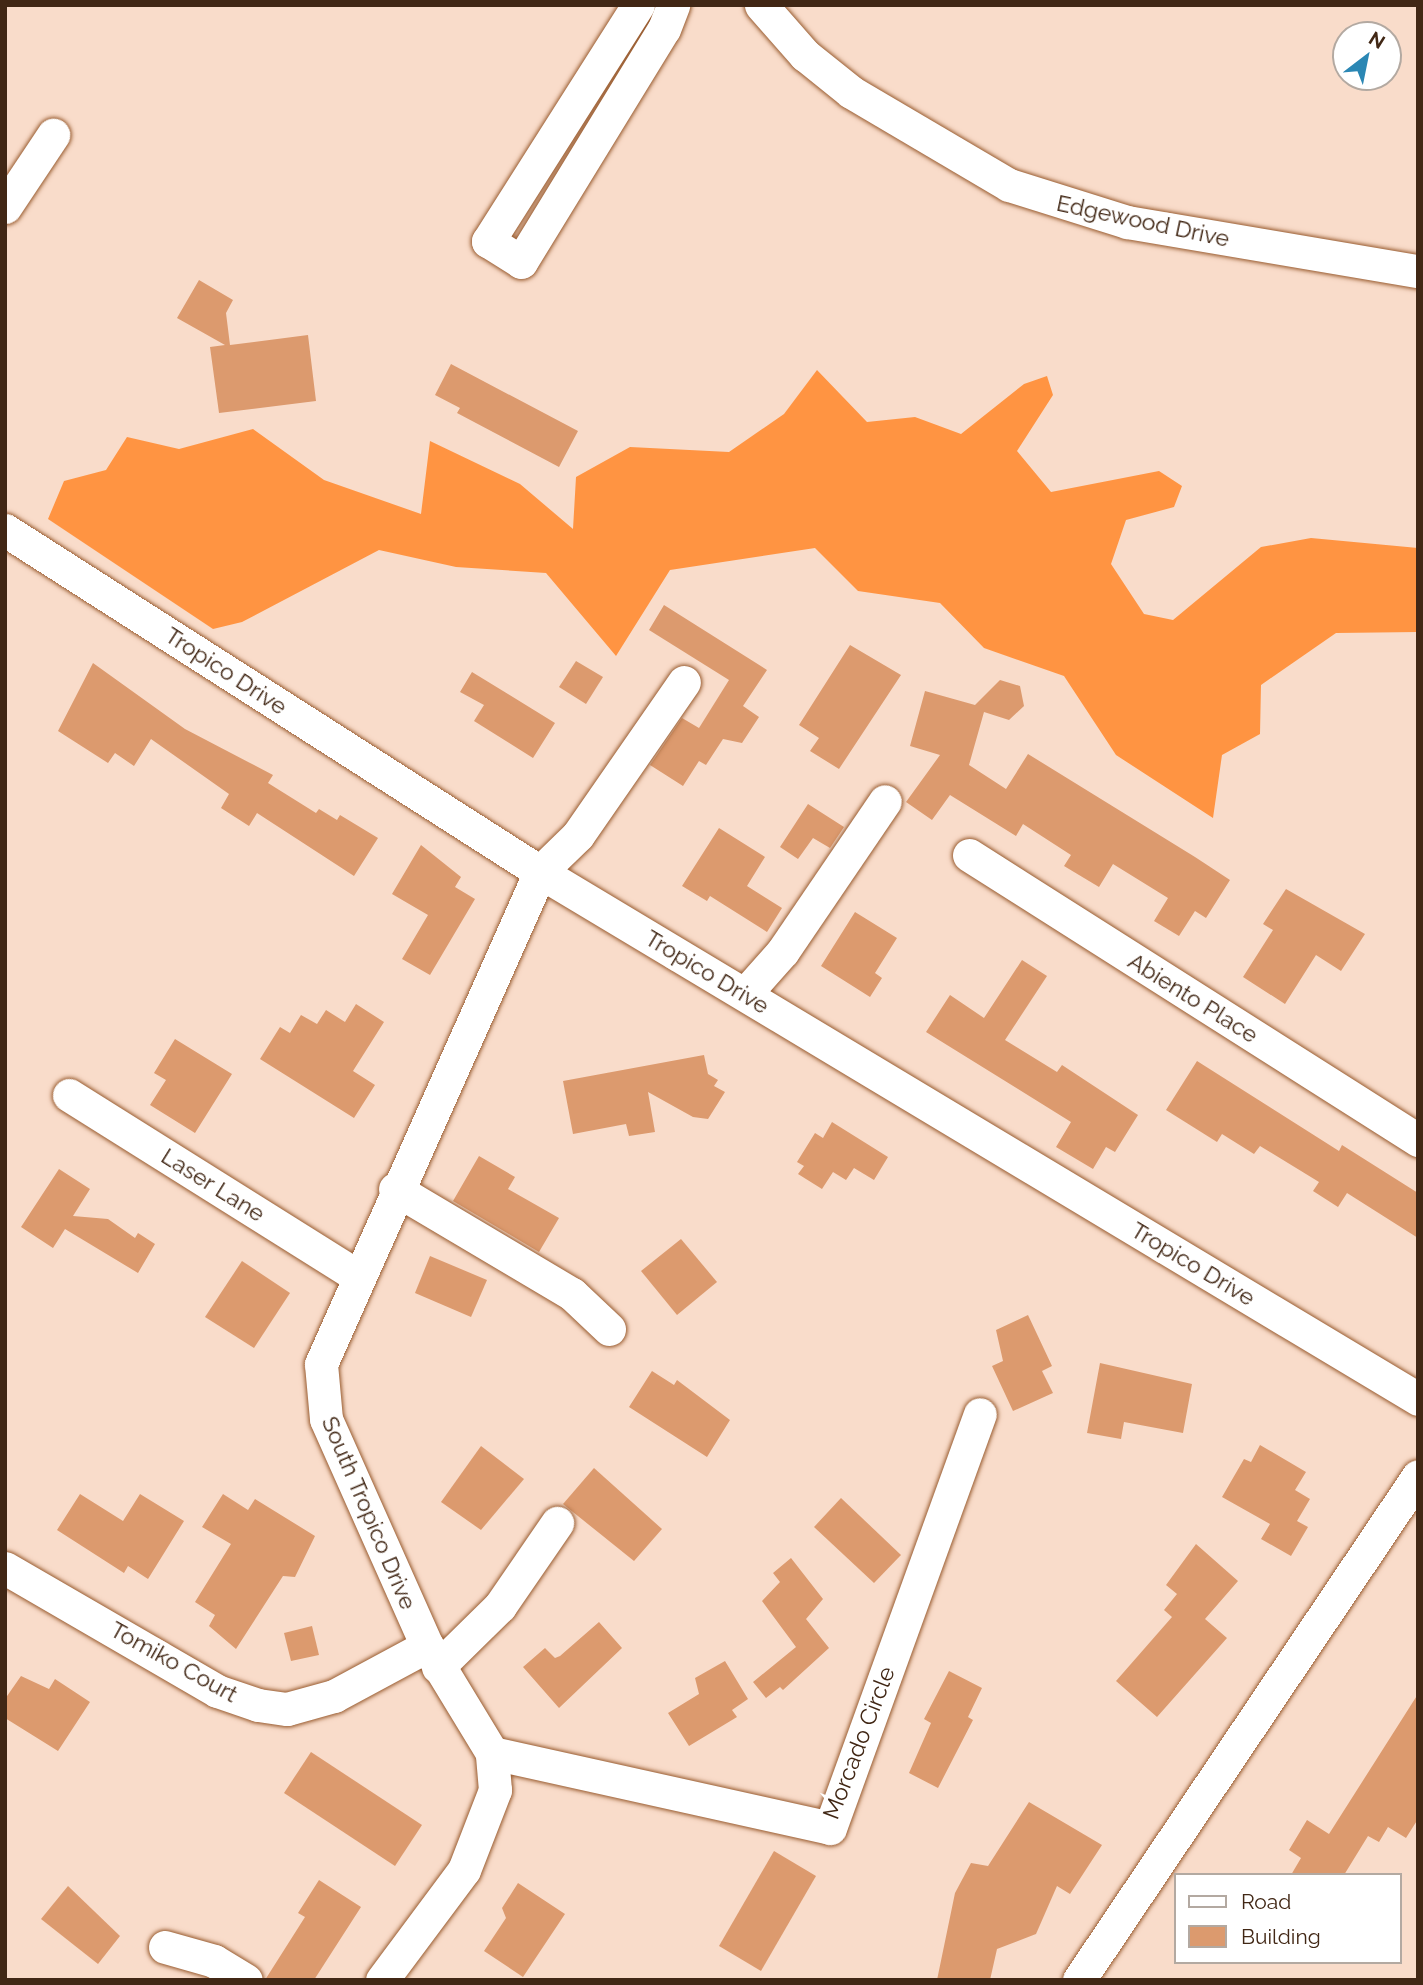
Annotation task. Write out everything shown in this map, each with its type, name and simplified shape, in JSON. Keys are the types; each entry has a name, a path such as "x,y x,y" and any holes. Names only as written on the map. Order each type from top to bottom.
{"street":[{"path":"638,5 488,241 521,262 664,29 673,5"},
{"name":"Edgewood Drive","path":"761,5 805,55 851,92 1020,190 1127,222 1418,271"},
{"path":"5,207 53,135"},
{"name":"Tropico Drive","path":"5,530 540,872 1418,1399"},
{"path":"540,872 578,835 684,682"},
{"path":"745,995 783,951 885,801"},
{"name":"Abiento Place","path":"969,855 1418,1140"},
{"name":"South Tropico Drive","path":"382,1980 470,1858 495,1790 492,1753 432,1657 326,1419 320,1388 321,1364 395,1189 540,872"},
{"name":"Laser Lane","path":"69,1094 357,1276"},
{"path":"395,1189 572,1294 609,1329"},
{"name":"Morcado Circle","path":"492,1753 830,1828 980,1414"},
{"path":"1079,1980 1418,1476"},
{"name":"Tomiko Court","path":"5,1568 217,1691 258,1705 287,1709 334,1696 432,1657 500,1606 557,1523"},
{"path":"165,1947 214,1961 246,1980"}],"shaded area":[{"path":"817,370 867,422 915,417 961,434 1024,384 1047,376 1053,395 1017,451 1051,492 1159,471 1182,486 1174,507 1126,520 1111,564 1144,614 1173,620 1261,547 1311,538 1418,548 1418,632 1336,633 1261,685 1260,734 1222,755 1213,818 1116,755 1064,676 984,648 940,603 858,591 815,548 670,570 616,656 546,573 456,567 379,550 242,622 213,629 48,519 64,481 106,470 127,437 179,449 253,429 324,480 421,514 430,441 520,484 573,529 576,477 630,447 729,452 784,414"}],"building":[{"path":"199,280 233,300 226,313 230,345 308,335 316,401 219,413 210,347 225,345 177,318"},
{"path":"451,364 578,431 559,467 457,413 460,408 435,395"},
{"path":"664,605 767,670 743,706 759,717 742,743 723,739 706,765 699,761 683,786 650,765 682,718 699,728 729,680 649,630"},
{"path":"850,645 901,675 839,769 810,751 819,738 799,725"},
{"path":"576,661 603,677 586,704 559,687"},
{"path":"93,663 185,729 273,775 268,783 316,813 319,809 337,820 340,815 378,838 354,876 257,813 249,826 221,808 229,794 151,739 134,766 115,753 108,763 58,731"},
{"path":"472,672 555,723 533,758 474,721 484,705 460,692"},
{"path":"1000,680 1020,686 1024,706 1009,720 984,712 969,765 1006,789 1028,754 1195,857 1230,880 1206,918 1195,911 1179,936 1154,921 1168,898 1113,864 1099,887 1064,866 1071,855 1023,824 1016,836 950,795 932,820 906,802 940,755 910,746 925,691 975,705"},
{"path":"808,804 844,827 830,848 813,838 798,859 780,847"},
{"path":"719,828 765,857 747,886 782,908 767,932 710,896 707,901 682,886"},
{"path":"421,845 461,877 455,887 475,899 430,975 402,959 428,915 392,894"},
{"path":"1286,889 1365,934 1341,971 1316,955 1285,1004 1243,977 1273,930 1263,924"},
{"path":"855,912 897,938 875,973 882,978 870,997 821,966"},
{"path":"1022,960 1047,976 1005,1040 1057,1072 1062,1065 1138,1115 1115,1152 1106,1147 1093,1169 1056,1147 1071,1122 926,1032 950,995 984,1018"},
{"path":"356,1004 384,1022 353,1071 375,1085 354,1118 260,1059 280,1027 290,1033 301,1015 317,1024 326,1010 345,1022"},
{"path":"175,1039 232,1074 195,1133 150,1105 166,1080 154,1073"},
{"path":"704,1055 708,1074 718,1080 714,1086 725,1092 708,1119 693,1117 648,1092 655,1132 629,1136 626,1124 573,1134 563,1081"},
{"path":"1197,1061 1339,1151 1342,1145 1418,1193 1418,1238 1347,1193 1338,1207 1313,1191 1319,1182 1260,1146 1254,1154 1222,1134 1217,1142 1166,1110"},
{"path":"832,1122 888,1157 874,1180 854,1168 846,1180 833,1172 822,1189 798,1174 804,1166 797,1162 815,1133 823,1138"},
{"path":"479,1156 515,1177 508,1189 559,1218 539,1252 453,1201"},
{"path":"59,1169 90,1189 73,1216 108,1219 135,1238 138,1233 155,1244 138,1273 65,1229 53,1248 21,1227"},
{"path":"681,1239 717,1282 677,1315 641,1271"},
{"path":"430,1256 487,1280 471,1317 415,1293"},
{"path":"242,1261 290,1293 254,1348 205,1317"},
{"path":"1028,1315 1052,1366 1042,1371 1053,1393 1013,1411 992,1366 1003,1361 996,1330"},
{"path":"1100,1363 1192,1384 1183,1433 1124,1422 1121,1439 1087,1433"},
{"path":"652,1371 674,1385 677,1380 730,1420 707,1457 629,1407"},
{"path":"1260,1445 1306,1472 1295,1490 1310,1499 1297,1521 1308,1527 1291,1556 1261,1539 1270,1524 1222,1497 1244,1459 1251,1462"},
{"path":"481,1446 524,1479 481,1530 441,1502"},
{"path":"594,1468 662,1529 634,1561 563,1504"},
{"path":"80,1494 123,1521 140,1494 184,1521 148,1579 128,1566 124,1573 57,1530"},
{"path":"223,1494 248,1510 255,1499 315,1536 295,1577 283,1576 236,1649 209,1626 215,1615 195,1602 231,1544 202,1527"},
{"path":"841,1498 901,1555 874,1583 814,1527"},
{"path":"1196,1544 1238,1581 1205,1619 1227,1638 1157,1717 1116,1681 1172,1617 1164,1610 1177,1594 1166,1585"},
{"path":"791,1558 823,1599 806,1619 829,1648 783,1690 780,1687 766,1698 753,1682 796,1647 762,1601 780,1582 773,1573"},
{"path":"599,1622 622,1648 559,1708 523,1667 545,1648 555,1658 560,1656"},
{"path":"312,1626 319,1655 291,1661 284,1633"},
{"path":"725,1661 748,1699 732,1710 737,1717 689,1746 668,1713 699,1694 695,1678"},
{"path":"949,1671 982,1688 968,1717 973,1720 938,1788 909,1773 931,1723 924,1719"},
{"path":"21,1676 49,1689 55,1679 90,1702 58,1751 5,1718 5,1699"},
{"path":"1418,1694 1418,1819 1406,1838 1388,1827 1379,1842 1368,1836 1345,1873 1292,1873 1301,1858 1289,1850 1307,1820 1329,1834"},
{"path":"311,1752 422,1825 395,1866 284,1793"},
{"path":"1029,1802 1102,1845 1070,1894 1057,1886 1036,1934 997,1949 990,1980 937,1980 955,1893 971,1863 988,1866"},
{"path":"774,1851 816,1876 761,1971 719,1946"},
{"path":"319,1880 361,1907 314,1980 265,1980 305,1917 298,1913"},
{"path":"518,1883 565,1914 523,1977 484,1951 506,1918 502,1908"},
{"path":"68,1886 120,1936 98,1964 41,1919"}]}
